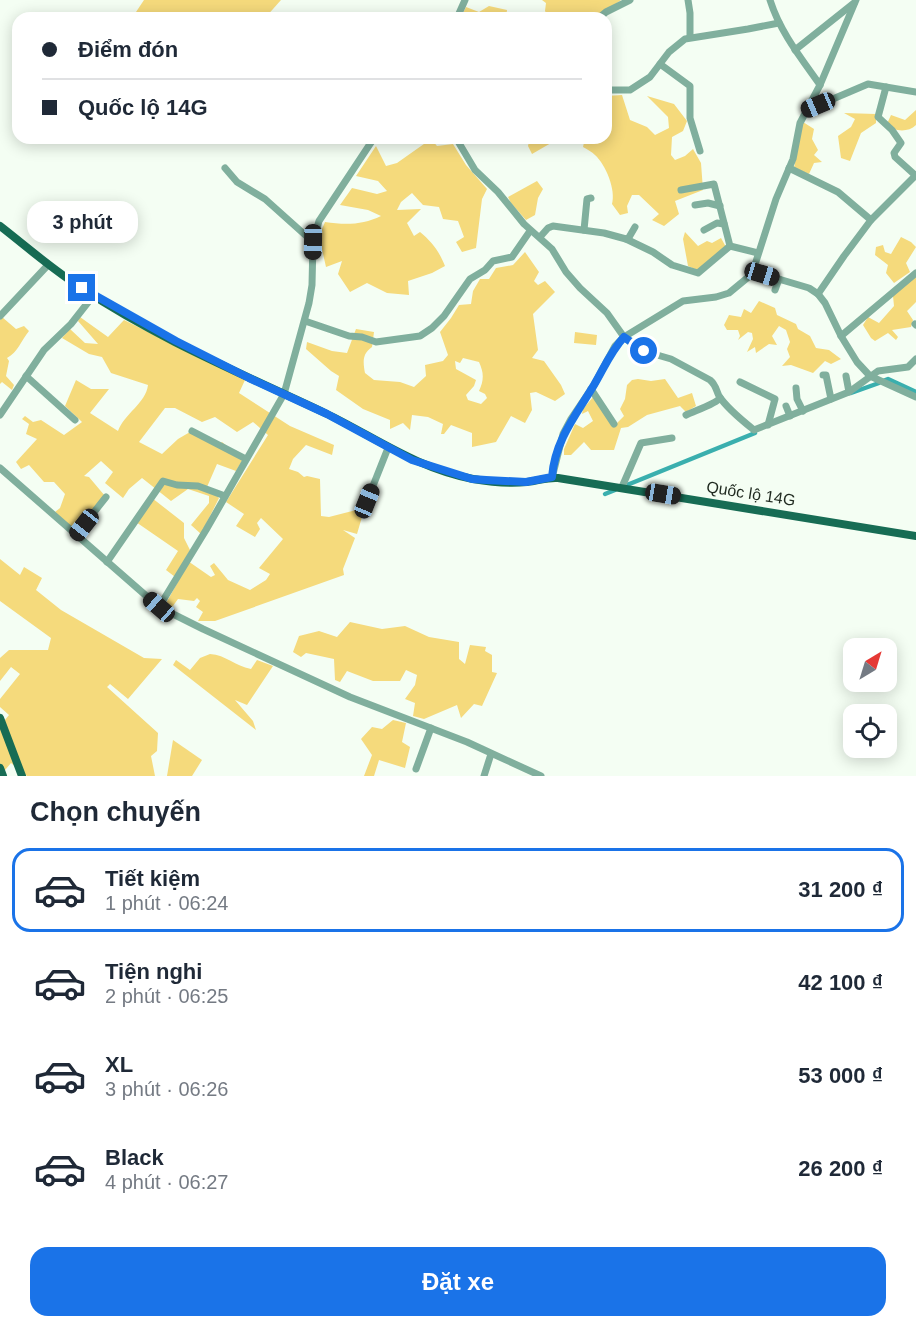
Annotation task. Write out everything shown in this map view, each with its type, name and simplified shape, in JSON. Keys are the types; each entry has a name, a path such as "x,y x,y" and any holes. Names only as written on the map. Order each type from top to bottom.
{"main road":[{"name":"Quốc lộ 14G","path":"0,226 48,265 93,296 176,341 327,414 412,460 472,479 526,482 552,477 916,536"},
{"path":"0,718 22,776"},
{"path":"0,768 3,776"}],"street":[{"path":"606,12 630,0"},
{"path":"688,0 690,37"},
{"path":"770,0 779,23 820,85"},
{"path":"795,50 855,1"},
{"path":"552,477 563,434 615,346 624,337 683,301 729,293 752,274 776,199 793,159 800,123 820,85 855,1"},
{"path":"612,90 630,90 650,77 669,52 685,39 779,23"},
{"path":"660,64 690,86 690,117 700,151"},
{"path":"807,110 866,84 916,92"},
{"path":"818,294 871,220 916,176 895,157 894,153 901,143 892,130 878,117 886,87"},
{"path":"159,607 284,394 305,321 312,285 313,242 319,221 370,144"},
{"path":"460,144 475,170 498,192 530,231 552,249 566,272 607,313 624,337 640,350 671,360 710,380 720,398 754,430 849,392 878,371 908,367 916,359"},
{"path":"225,168 237,182 265,199 313,242"},
{"path":"789,168 841,194 871,220"},
{"path":"681,190 714,184 730,246"},
{"path":"584,230 587,199 591,198"},
{"path":"695,205 708,203 720,206"},
{"path":"705,230 717,223 724,224"},
{"path":"540,237 551,226 626,239 653,252 672,265 698,273 730,246"},
{"path":"626,239 635,226"},
{"path":"305,321 349,336 362,337 376,342 420,336 444,316 470,279 485,270 493,261 512,257 530,231"},
{"path":"730,246 758,253"},
{"path":"0,316 48,265"},
{"path":"841,336 916,273"},
{"path":"752,274 762,274 809,288 818,294 857,362 870,376 916,398"},
{"path":"775,290 779,279"},
{"path":"0,415 44,350 71,324 93,296"},
{"path":"823,375 826,375 831,399"},
{"path":"26,376 75,420"},
{"path":"846,376 849,392"},
{"path":"740,382 775,399 768,425"},
{"path":"796,388 797,399 803,411"},
{"path":"591,389 614,424"},
{"path":"686,414 715,403 720,398"},
{"path":"786,406 790,416"},
{"path":"192,431 246,459"},
{"path":"622,487 641,442 672,438"},
{"path":"367,501 388,448"},
{"path":"0,468 159,607 350,697 431,728 541,776"},
{"path":"107,562 163,481 177,485 198,486 225,496"},
{"path":"76,534 106,497"},
{"path":"416,769 431,728"},
{"path":"484,776 491,754"}],"shaded area":[{"path":"144,0 281,0 270,12 136,12"},
{"path":"542,0 621,0 604,12 546,12 546,3"},
{"path":"489,6 507,10 507,12 479,12"},
{"path":"466,7 479,12 464,12"},
{"path":"622,95 630,120 647,127 655,135 669,128 668,117 647,96 674,104 687,121 683,131 672,137 671,155 675,160 685,156 693,149 701,163 703,190 675,201 679,214 664,226 652,220 659,214 639,195 632,195 627,206 628,213 620,215 612,204 613,192 603,165 594,154 583,147 584,144 612,144 612,96"},
{"path":"916,110 916,125 913,128 901,130 886,126 891,115 905,120"},
{"path":"844,113 876,114 876,123 861,133 850,161 841,158 838,136 851,127 855,119"},
{"path":"803,122 814,129 812,139 818,150 814,155 822,162 814,163 809,174 794,168"},
{"path":"424,144 437,146 453,144 466,165 487,189 482,199 476,248 462,252 456,242 464,237 458,221 443,219 439,207 423,205 412,193 401,202 397,210 421,209 407,223 414,236 420,232 432,243 445,266 408,281 409,295 387,293 367,283 350,292 338,274 342,261 326,267 319,236 325,222 354,224 381,216 368,210 340,205 352,188 377,194 387,191 378,181 356,176 376,146 386,166 397,163"},
{"path":"528,144 549,144 532,154"},
{"path":"537,181 543,189 538,198 535,215 526,220 508,197"},
{"path":"685,232 698,246 721,238 726,247 697,270 688,266 683,239"},
{"path":"901,237 916,247 906,263 910,272 894,283 886,273 888,265 875,255 876,247 883,245 885,252 891,254"},
{"path":"525,252 539,272 534,281 538,285 545,281 555,292 533,314 538,350 532,358 544,361 565,394 555,401 536,392 530,393 532,410 525,423 511,416 496,442 472,447 472,433 451,425 444,434 441,434 443,424 428,417 412,415 410,430 403,423 390,429 390,420 363,409 336,390 339,376 306,349 307,342 332,351 347,353 356,329 374,332 372,347 366,352 364,359 365,373 374,380 400,382 414,387 426,376 425,365 443,361 448,355 440,332 459,305 471,304 473,291 480,279 489,279 496,268 513,265","holes":["463,358 479,362 483,377 479,391 487,398 481,404 468,400 466,395 476,380 456,369 455,361 460,363"]},
{"path":"916,276 916,302 907,311 913,320 911,327 892,330 898,337 896,340 888,333 875,341 863,325 868,317 879,323 894,306 893,296"},
{"path":"759,301 775,308 777,315 796,324 798,329 810,336 816,348 829,350 841,359 831,364 825,361 813,373 791,365 782,366 790,357 787,349 790,342 786,330 779,326 772,336 777,345 769,344 756,353 755,347 747,352 753,339 752,333 748,332 738,340 740,336 738,330 727,330 724,325 729,315 741,317 744,309 751,313"},
{"path":"2,317 16,329 24,326 29,331 17,349 7,358 9,361 6,376 14,385 12,390 2,382 0,384 0,320"},
{"path":"80,317 108,337 124,320 245,380 239,393 290,426 334,445 332,455 306,445 293,459 289,469 304,477 320,479 321,516 329,517 360,509 362,517 357,534 343,530 355,538 343,569 344,575 215,621 198,621 203,612 196,607 200,601 197,598 194,601 178,599 170,610 165,605 179,580 166,570 178,551 133,520 152,498 184,523 184,538 190,550 185,559 211,577 215,575 210,566 214,563 228,580 250,590 266,580 270,574 259,568 283,539 261,518 257,523 260,529 255,537 236,526 244,514 226,502 268,435 253,422 237,432 215,417 202,422 175,408 165,408 139,442 162,454 178,439 190,432 218,445 222,442 243,459 236,471 217,464 207,487 219,498 201,534 191,525 209,503 209,496 188,489 171,501 142,478 129,489 123,498 105,483 113,472 101,461 84,476 89,477 105,496 79,534 55,512 60,508 65,494 54,482 44,482 29,465 21,469 16,462 37,439 26,434 29,424 22,419 25,416 33,422 41,420 64,435 82,422 65,406 76,380 91,389 109,389 90,413 118,431 143,397 148,385 111,373 102,357 89,354 62,338 70,329 85,343 98,344 78,321"},
{"path":"575,332 597,335 596,345 574,343"},
{"path":"665,379 678,398 692,393 696,406 686,412 680,406 647,415 628,427 621,428 614,450 591,450 584,442 571,455 564,455 564,449 575,424 583,428 593,421 588,411 582,414 583,409 593,397 614,426 624,416 620,409 625,399 627,385 632,380 651,381"},
{"path":"0,559 20,575 24,567 42,578 36,590 61,610 144,658 162,659 128,699 110,684 107,687 158,733 157,751 151,756 155,776 27,776 11,763 0,776 0,726 9,715 0,707 0,699 20,674 11,667 0,681 0,658 9,650 48,650 51,638 0,601"},
{"path":"350,622 382,629 405,626 429,637 459,642 459,659 465,664 470,645 486,647 485,651 492,655 492,672 497,673 482,706 474,704 461,718 457,705 424,719 413,716 415,703 405,699 415,685 417,675 406,670 400,681 373,681 347,671 340,682 335,680 334,659 306,653 301,657 293,652 299,636 319,631 337,637"},
{"path":"210,654 221,656 251,669 257,660 273,666 247,705 235,700 253,721 256,730 173,665 176,660 190,670 200,658"},
{"path":"393,720 406,723 402,742 410,747 405,768 379,760 374,776 364,776 372,755 361,739 372,727 382,729"},
{"path":"173,740 202,760 192,776 167,776"}],"waterway":[{"path":"883,381 888,379 916,392"},
{"path":"851,393 879,383"},
{"path":"627,485 755,433"},
{"path":"605,494 615,490"}],"route":[{"path":"82,288 176,341 327,414 412,460 472,479 526,482 552,477 563,434 615,346 624,337 644,351"}]}
